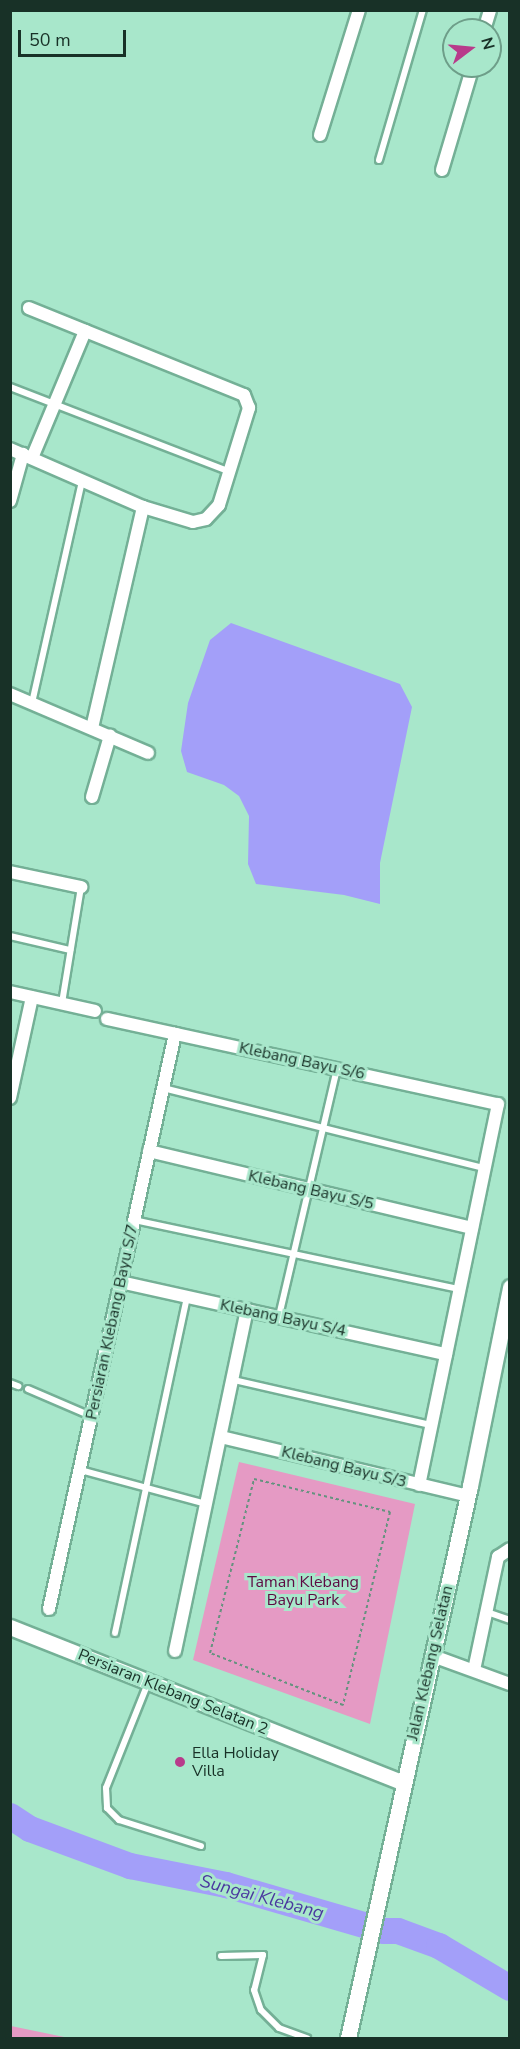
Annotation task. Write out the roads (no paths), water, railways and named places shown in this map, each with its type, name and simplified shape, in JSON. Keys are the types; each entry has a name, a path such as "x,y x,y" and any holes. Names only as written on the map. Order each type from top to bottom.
{"street":[{"path":"320,135 359,10"},
{"path":"442,170 469,78"},
{"path":"10,449 143,507 193,522 206,519 219,505 249,408 244,395 29,308"},
{"path":"10,501 85,331"},
{"path":"93,728 143,507"},
{"path":"10,694 148,753"},
{"path":"92,797 110,736"},
{"path":"10,872 81,888"},
{"path":"10,992 95,1011"},
{"path":"10,1098 32,997"},
{"name":"Klebang Bayu S/6","path":"106,1019 498,1104 485,1168"},
{"name":"Persiaran Klebang Bayu S/7","path":"49,1609 175,1034"},
{"name":"Klebang Bayu S/5","path":"149,1151 472,1228"},
{"path":"419,1485 485,1168"},
{"name":"Klebang Bayu S/4","path":"120,1282 446,1354"},
{"name":"Jalan Klebang Selatan","path":"348,2038 402,1782 433,1656 468,1496 510,1287"},
{"path":"175,1651 247,1310"},
{"name":"Klebang Bayu S/3","path":"221,1437 468,1496"},
{"path":"474,1670 498,1557 510,1549"},
{"name":"Persiaran Klebang Selatan 2","path":"10,1627 402,1782"},
{"path":"433,1656 510,1684"}],"lane":[{"path":"379,160 423,10"},
{"path":"10,387 230,472"},
{"path":"32,703 82,480"},
{"path":"62,1004 81,888"},
{"path":"10,936 70,950"},
{"path":"279,1317 337,1068"},
{"path":"163,1088 324,1125 485,1168"},
{"path":"134,1220 459,1289"},
{"path":"115,1633 187,1297"},
{"path":"234,1380 431,1425"},
{"path":"10,1383 18,1386"},
{"path":"28,1389 91,1416"},
{"path":"79,1470 207,1504"},
{"path":"486,1611 510,1620"},
{"path":"148,1683 106,1788 106,1808 119,1820 201,1846"},
{"path":"221,1956 263,1955 254,1990 261,2010 279,2028 306,2038"}],"waterway":[{"name":"Sungai Klebang","path":"10,1816 30,1829 130,1866 226,1885 384,1931 398,1931 439,1946 510,1988"}],"place":[{"name":"Ella Holiday Villa","path":"180,1762"}],"park label":[{"name":"Taman Klebang Bayu Park","path":"303,1591"}]}
